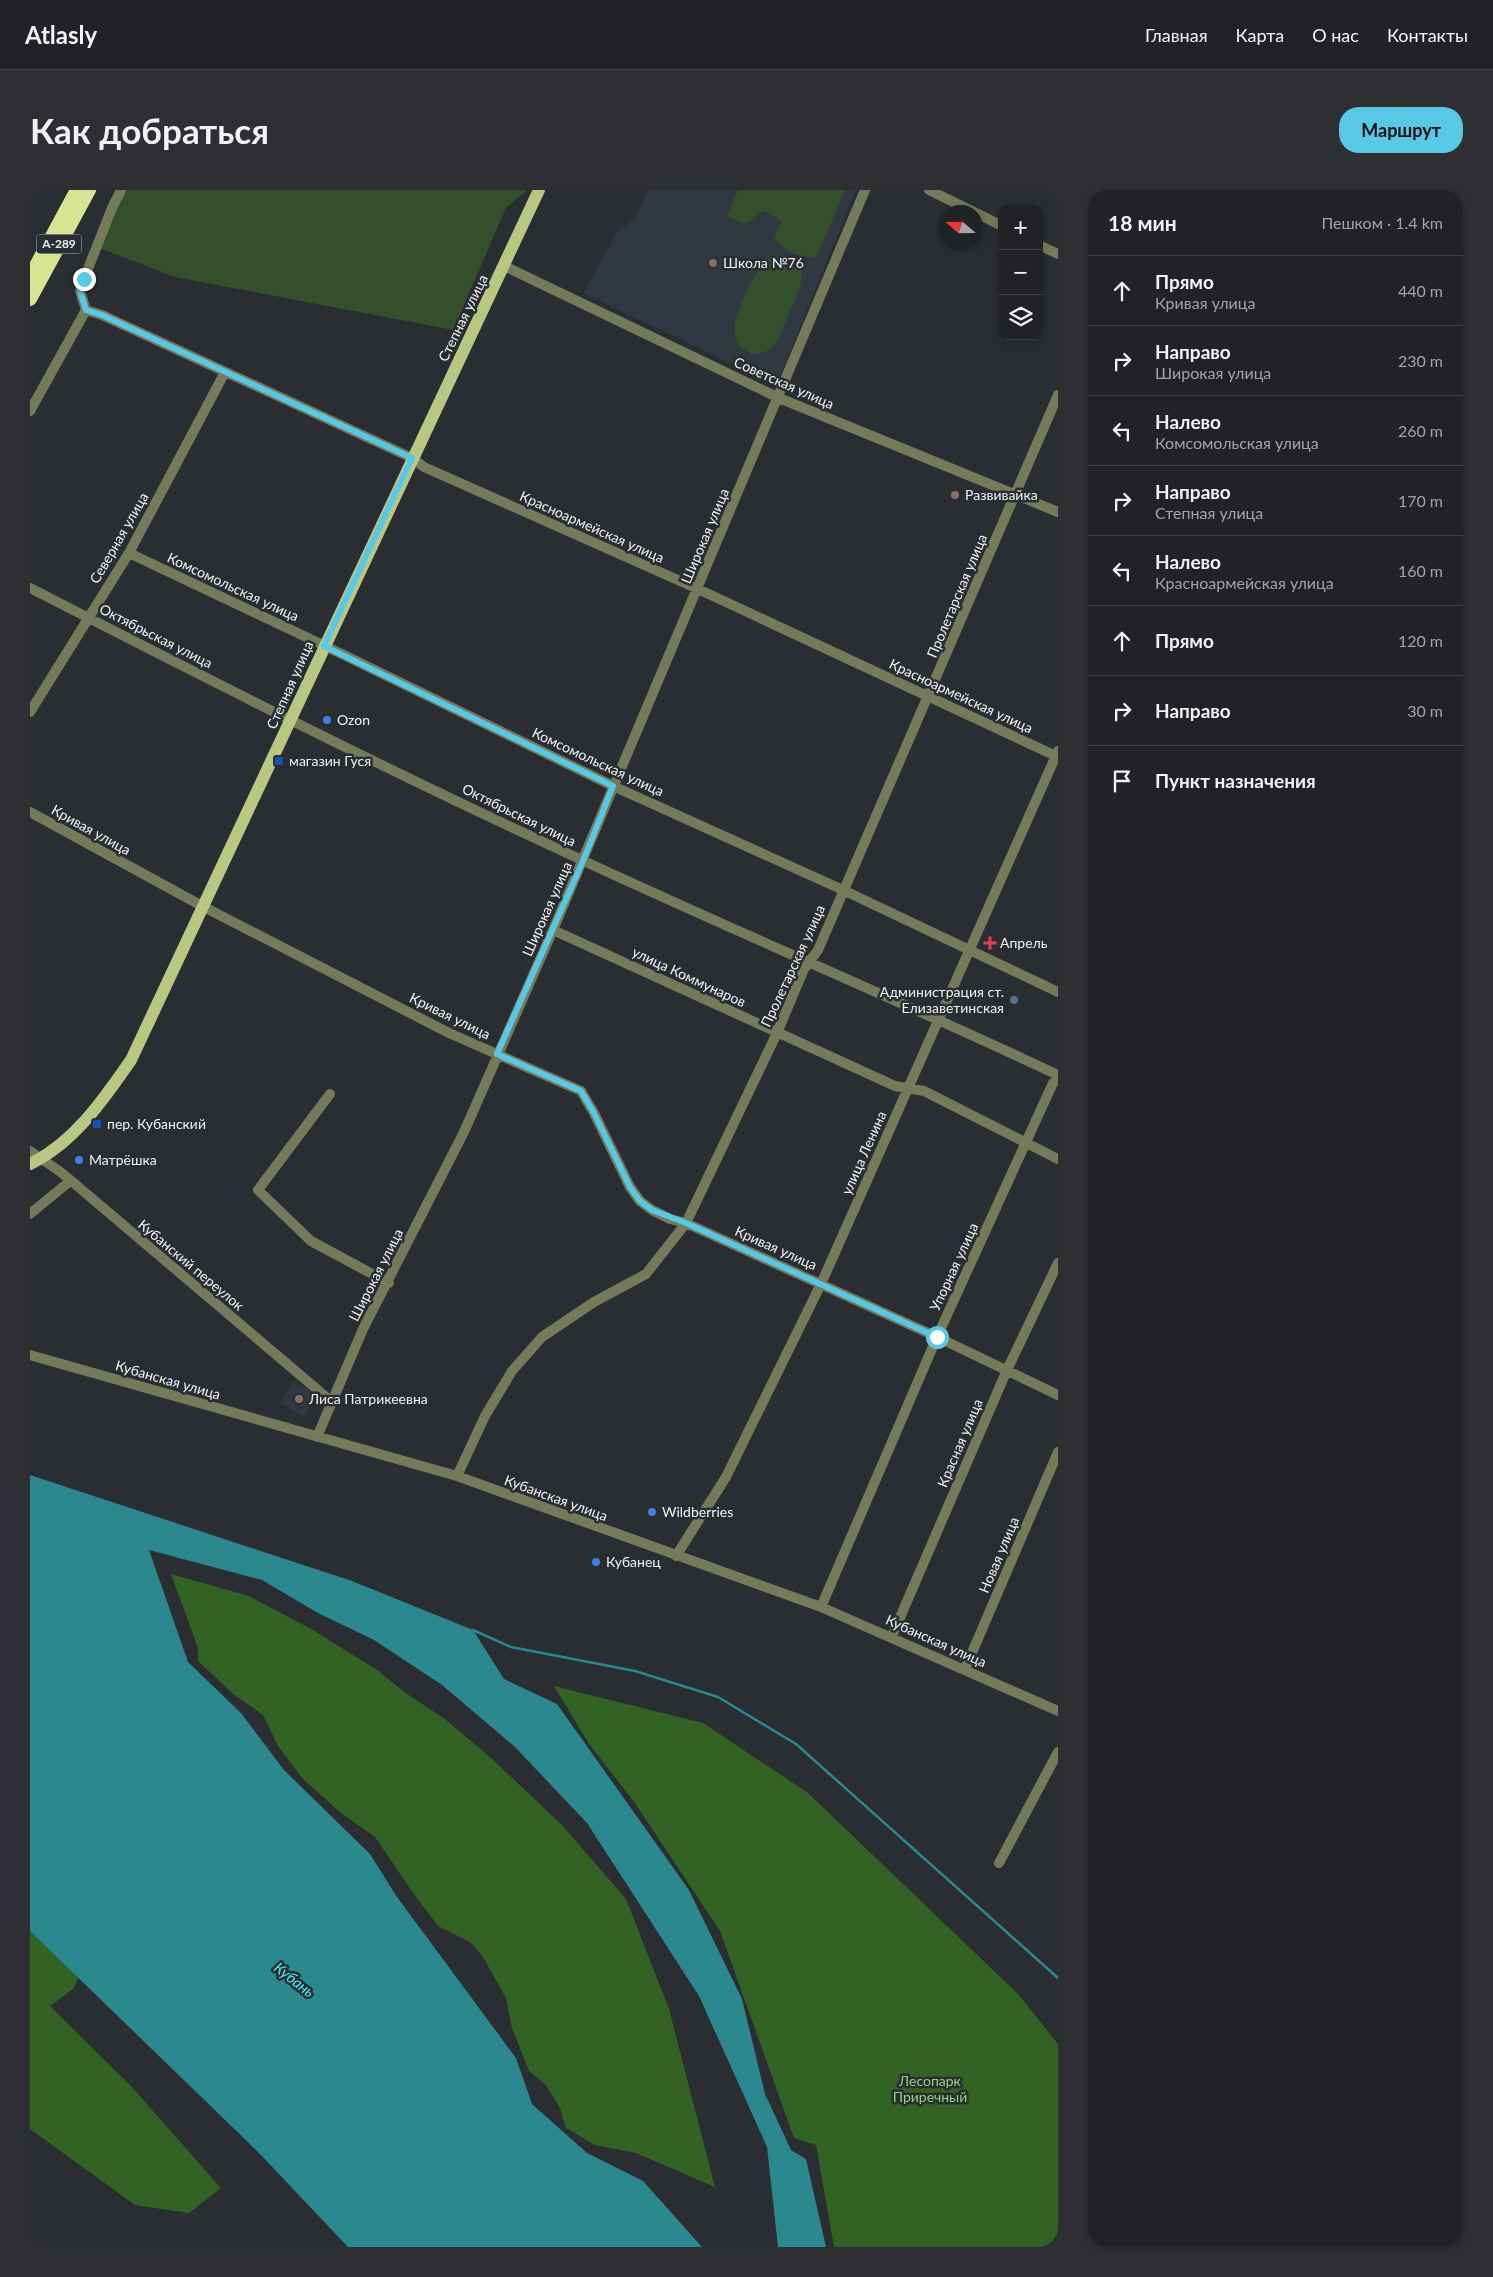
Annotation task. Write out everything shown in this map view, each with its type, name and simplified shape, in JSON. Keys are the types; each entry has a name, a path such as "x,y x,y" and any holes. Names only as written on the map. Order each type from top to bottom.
{"highway":[{"name":"А-289","path":"30,277 77,190"},
{"name":"А-289","path":"30,299 89,190"}],"main road":[{"name":"Степная улица","path":"36,1161 74,1132 105,1098 131,1060 539,190"}],"street":[{"path":"30,411 86,310 80,291 112,208 122,190"},
{"name":"Широкая улица","path":"317,1437 363,1329 389,1283 464,1132 553,930 866,190"},
{"path":"929,190 959,205"},
{"path":"983,217 998,224"},
{"path":"1043,247 1058,254"},
{"name":"Советская улица","path":"504,266 779,398 1058,512"},
{"name":"Красноармейская улица","path":"86,310 102,315 412,458 424,467 698,589 1057,755"},
{"name":"Северная улица","path":"30,712 129,553 225,372"},
{"name":"Пролетарская улица","path":"457,1476 484,1416 512,1371 542,1337 594,1302 646,1274 686,1223 777,1033 804,969 818,950 842,890 929,696 1058,395"},
{"name":"Комсомольская улица","path":"129,553 613,786 842,890 1058,992"},
{"name":"Октябрьская улица","path":"30,588 583,861 939,1019 1058,1075"},
{"name":"улица Ленина","path":"676,1556 726,1477 821,1284 1057,755"},
{"name":"Кривая улица","path":"30,812 202,906 449,1033 581,1091 594,1113 630,1187 640,1201 652,1210 686,1223 821,1284 1058,1395"},
{"name":"улица Коммунаров","path":"553,930 895,1086 924,1091 1058,1159"},
{"name":"Упорная улица","path":"821,1607 937,1337 1053,1083 1058,1079"},
{"path":"330,1094 258,1190 311,1241 389,1283"},
{"name":"Кубанский переулок","path":"30,1152 36,1161 70,1181 332,1402"},
{"path":"30,1214 70,1181"},
{"name":"Красная улица","path":"892,1636 1007,1370 1058,1263"},
{"name":"Кубанская улица","path":"30,1355 457,1476 821,1607 892,1636 1058,1711"},
{"name":"Новая улица","path":"965,1669 1058,1452"},
{"path":"998,1863 1058,1752"}],"shaded area":[{"name":"Школа №76","path":"649,190 856,190 778,381 772,383 583,293 617,233 636,217"},
{"name":"Лиса Патрикеевна","path":"293,1381 317,1394 304,1417 280,1403"}],"green space":[{"path":"124,190 527,190 506,208 453,330 175,277 94,246"},
{"path":"738,190 845,190 816,258 798,255 783,247 774,238 782,221 763,211 746,224 727,216"},
{"path":"777,255 790,257 798,261 802,278 800,288 776,342 765,352 753,354 739,345 735,336 738,311 761,265 766,259"},
{"path":"171,1574 249,1596 313,1630 377,1670 407,1694 445,1719 491,1758 562,1825 626,1899 669,2009 715,2187 636,2153 595,2145 566,2128 560,2108 546,2085 529,2071 512,2028 506,1998 483,1957 470,1942 438,1926 375,1837 341,1813 303,1779 278,1746 263,1715 232,1693 198,1661 198,1648"},
{"name":"Лесопарк Приречный","path":"554,1686 703,1723 808,1793 1018,1994 1058,2044 1058,2247 834,2247 816,2145 794,2138 720,1931 635,1803 589,1744"},
{"path":"30,1916 85,1965 73,1989 50,2006 130,2085 221,2188 189,2213 135,2205 30,2129"}],"water":[{"name":"Кубань","path":"30,1475 352,1581 473,1630 504,1679 557,1704 689,1890 742,1999 765,2094 791,2150 806,2159 826,2247 778,2247 767,2147 699,1996 587,1823 515,1747 442,1685 374,1640 318,1613 262,1580 149,1550 188,1662 241,1713 284,1770 370,1854 397,1897 516,2058 532,2104 587,2153 643,2181 702,2247 348,2247 258,2152 30,1931"}],"waterway":[{"path":"473,1630 511,1647 635,1671 718,1697 796,1744 1058,1978"}],"place":[{"name":"Школа №76","path":"713,263"},
{"name":"Развивайка","path":"955,495"},
{"name":"Ozon","path":"327,720"},
{"name":"магазин Гуся","path":"279,761"},
{"name":"Апрель","path":"990,943"},
{"name":"Администрация ст. Елизаветинская","path":"1014,1000"},
{"name":"пер. Кубанский","path":"97,1124"},
{"name":"Матрёшка","path":"79,1160"},
{"name":"Лиса Патрикеевна","path":"299,1399"},
{"name":"Wildberries","path":"652,1512"},
{"name":"Кубанец","path":"596,1562"}],"route":[{"path":"84,279 80,291 86,310 102,315 412,458 324,646 613,786 583,861 497,1054 581,1091 594,1113 630,1187 640,1201 652,1210 670,1219 686,1223 937,1337"}]}
